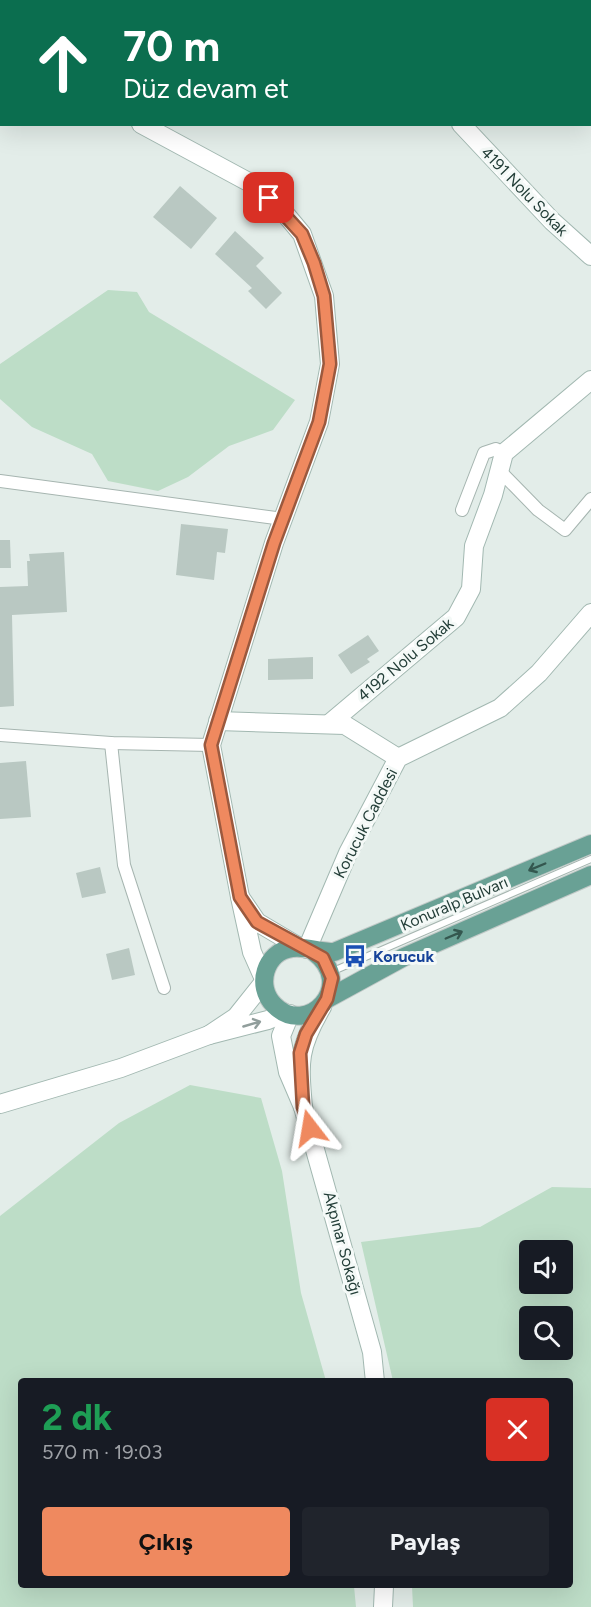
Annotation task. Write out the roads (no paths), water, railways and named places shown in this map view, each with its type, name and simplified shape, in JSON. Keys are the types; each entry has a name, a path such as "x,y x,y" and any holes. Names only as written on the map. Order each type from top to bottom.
{"main road":[{"name":"Konuralp Bulvarı","path":"307,949 334,952 591,844"},
{"name":"Konuralp Bulvarı","path":"324,1003 404,957 591,875"},
{"path":"307,949 323,958 330,972 331,989 324,1003 310,1013 287,1013 270,1001 264,980 273,958 282,951 307,949"}],"street":[{"path":"145,126 256,186 282,210 302,234 324,296 330,364 319,422 237,654 211,745 252,952 264,980 236,1017 209,1035"},
{"name":"4191 Nolu Sokak","path":"463,126 552,221 591,256"},
{"path":"501,462 591,380"},
{"path":"462,510 484,453 496,449 501,462 538,510 565,530 591,499"},
{"name":"4192 Nolu Sokak","path":"329,724 456,617 471,590 474,546 501,462"},
{"path":"0,481 283,519"},
{"name":"Korucuk Caddesi","path":"307,949 348,853 398,758 500,708 539,673 591,613"},
{"path":"218,721 345,725 398,758"},
{"path":"0,735 111,743 211,745"},
{"path":"111,743 123,865 164,988"},
{"path":"240,897 257,922 307,949"},
{"name":"Akpınar Sokağı","path":"303,1107 300,1053 306,1034 324,1003"},
{"path":"0,1104 121,1068 209,1035 287,1013"},
{"name":"Akpınar Sokağı","path":"287,1013 281,1036 288,1072 303,1107 369,1341 374,1378"},
{"path":"383,1607 384,1588"},
{"path":"394,1588 394,1607"}],"lane":[{"path":"330,972 591,859"}],"place":[{"name":"Korucuk","path":"355,956"}]}
